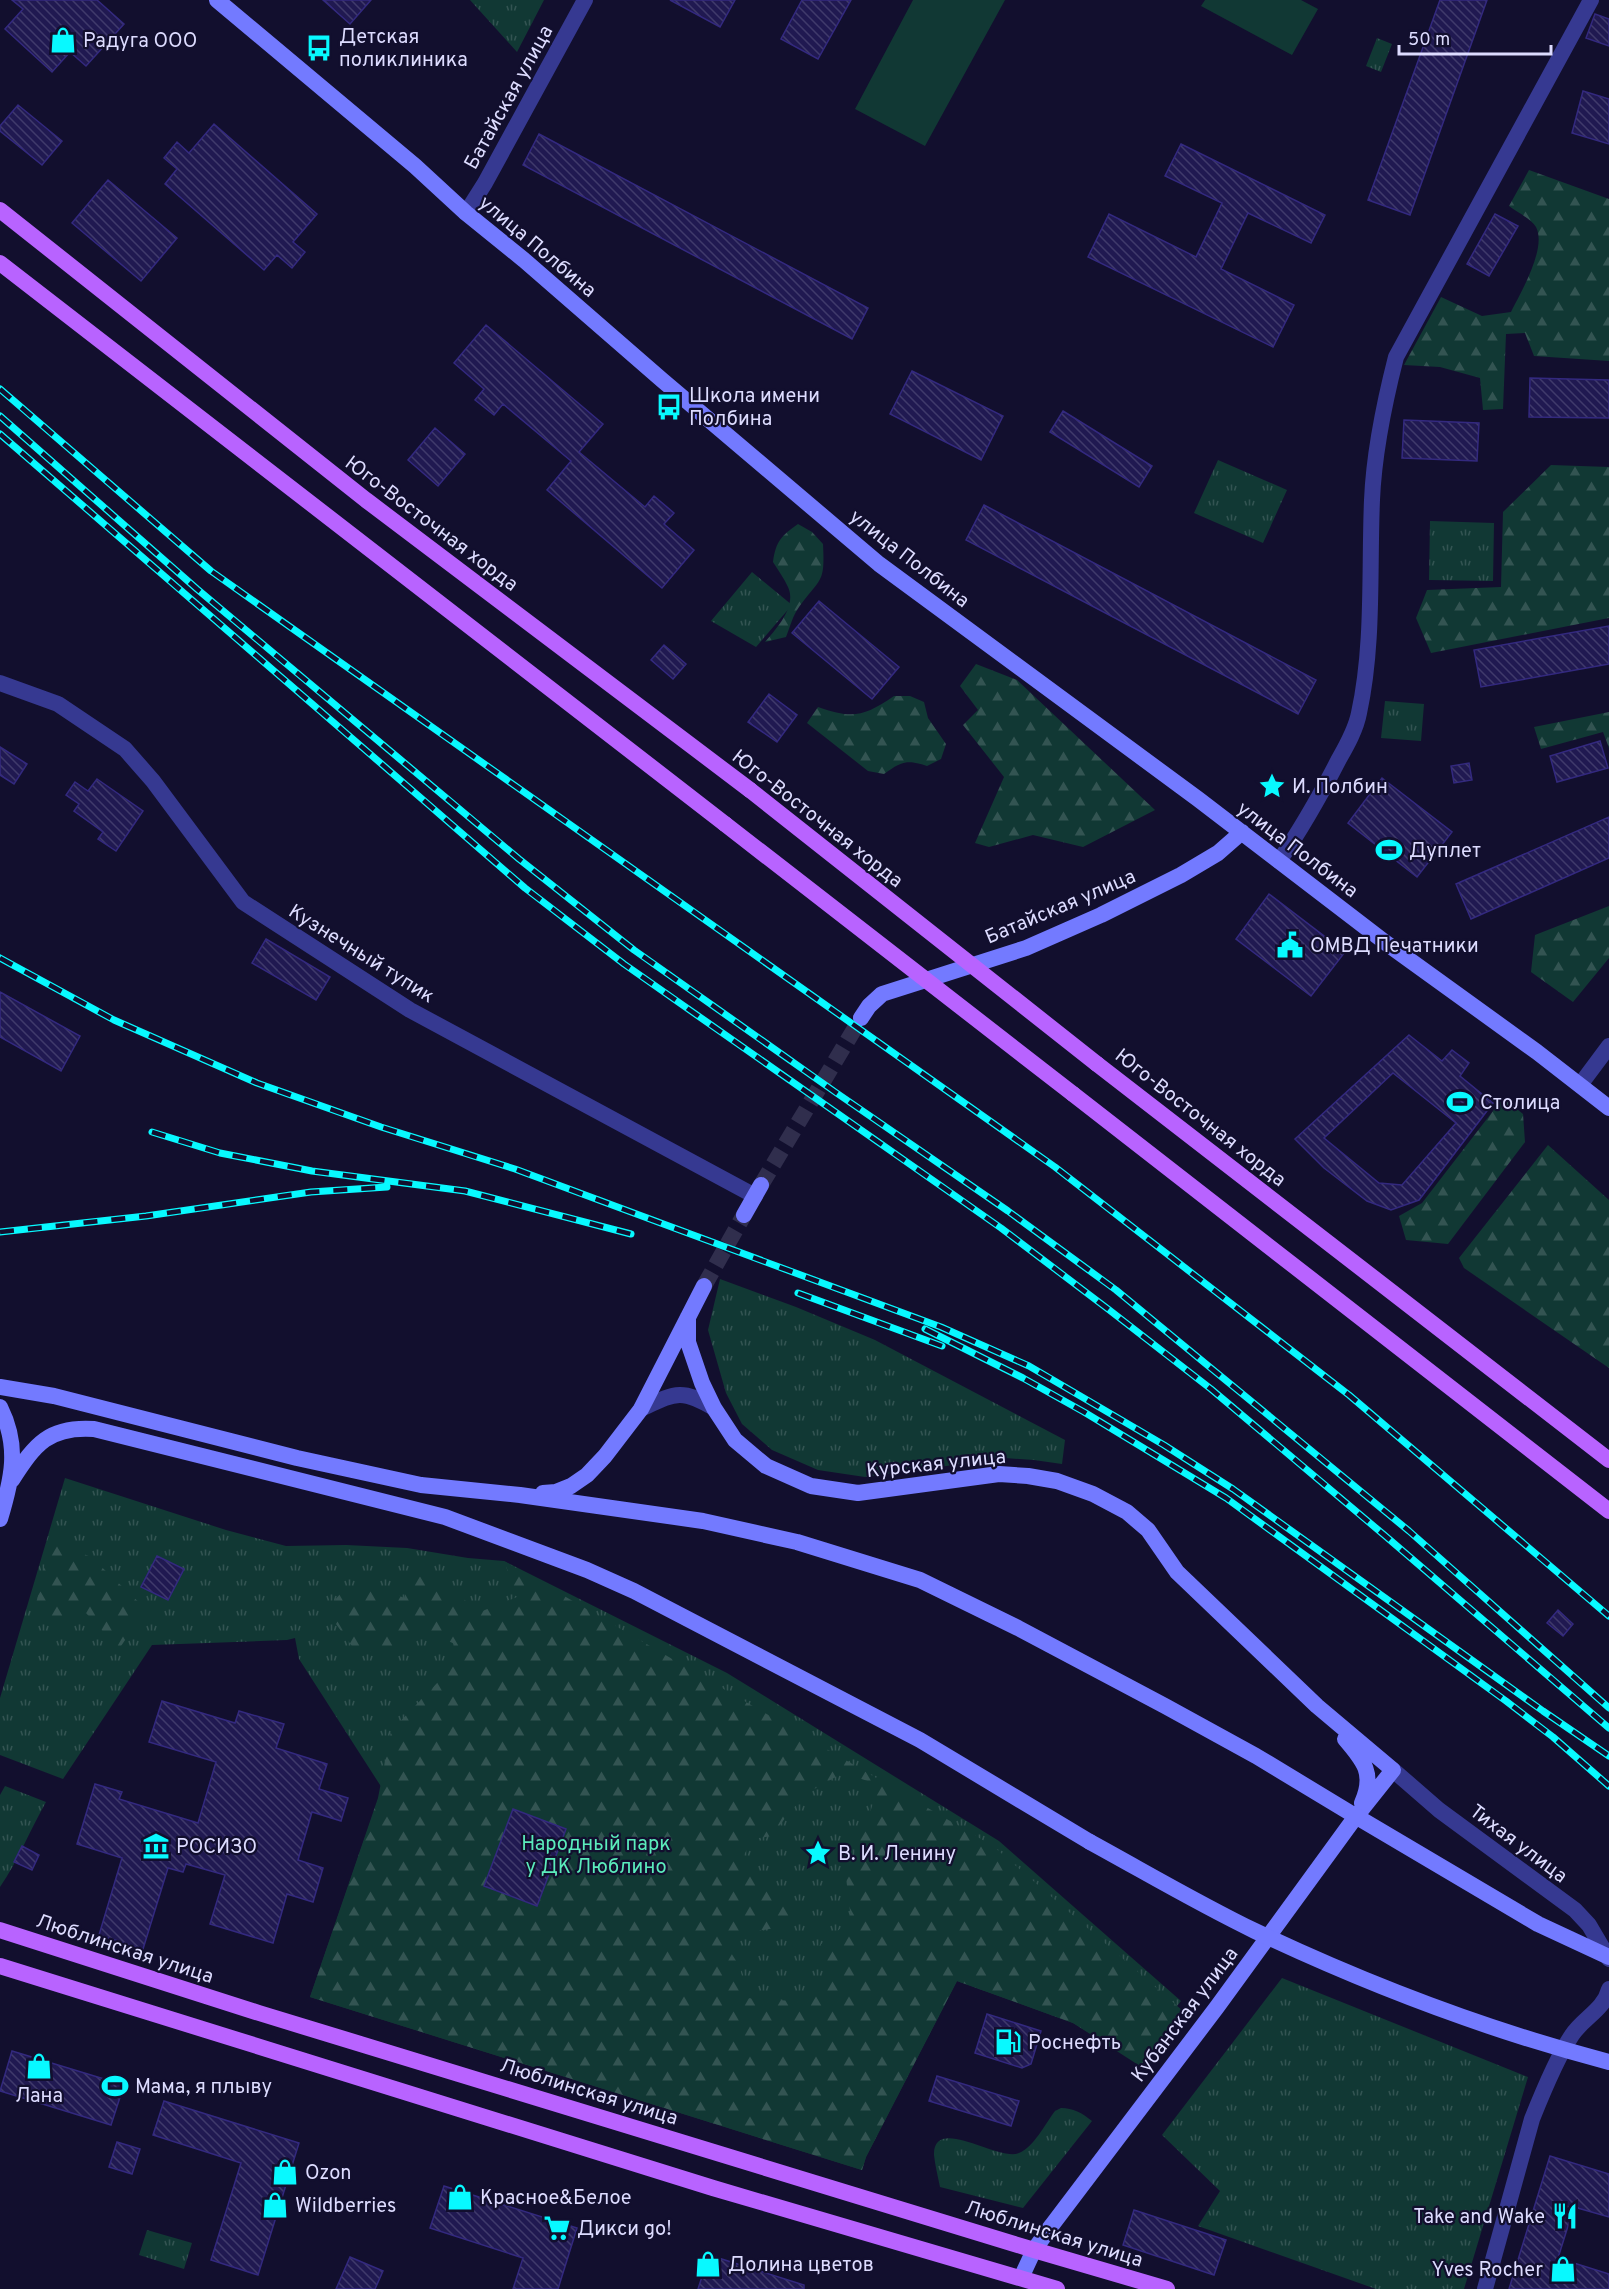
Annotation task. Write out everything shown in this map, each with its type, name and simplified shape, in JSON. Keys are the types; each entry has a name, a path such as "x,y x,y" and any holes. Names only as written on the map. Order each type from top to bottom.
{"main road":[{"name":"улица Полбина","path":"217,0 406,158 466,213 879,564 1242,832 1386,943 1609,1108"},
{"name":"Юго-Восточная хорда","path":"0,210 366,500 750,790 1097,1064 1609,1460"},
{"path":"0,263 1609,1511"},
{"name":"Батайская улица","path":"861,1018 869,1006 882,994 1026,948 1101,915 1181,875 1218,853 1242,832"},
{"path":"744,1215 758,1191"},
{"path":"520,1495 556,1492 571,1486 587,1475 605,1456 641,1409 704,1286"},
{"name":"Курская улица","path":"688,1317 688,1342 702,1383 714,1408 735,1440 766,1466 811,1486 858,1493 999,1474 1047,1479 1093,1494 1127,1512 1148,1530 1178,1572 1317,1706 1393,1770"},
{"path":"0,1387 54,1396 366,1474 421,1485 520,1495 703,1521 797,1542 920,1580 1018,1628 1165,1706 1256,1756 1538,1924 1609,1958"},
{"path":"0,1407 9,1425 12,1480"},
{"path":"0,1520 12,1480 33,1451 57,1431 76,1428 94,1429 445,1517 588,1570 633,1591 920,1740 1090,1842 1254,1930 1355,1976 1444,2011 1556,2048 1609,2062"},
{"path":"1317,1706 1354,1748 1369,1776 1364,1800 1354,1819"},
{"name":"Кубанская улица","path":"1019,2284 1034,2250 1217,2007 1354,1819 1393,1770"},
{"name":"Люблинская улица","path":"0,1930 259,2013 1167,2289"},
{"path":"0,1966 1019,2284 1057,2289"}],"street":[{"name":"Батайская улица","path":"466,213 485,183 585,0"},
{"path":"1279,861 1302,828 1326,785 1347,745 1359,715 1367,654 1375,460 1382,411 1396,357 1591,0"},
{"name":"Кузнечный тупик","path":"0,683 58,704 126,749 243,902 410,1010 758,1191"},
{"path":"1580,1085 1609,1046"},
{"path":"641,1409 679,1394 694,1396 714,1408"},
{"name":"Тихая улица","path":"1393,1770 1439,1810 1575,1910 1589,1925 1609,1958"},
{"path":"1485,2289 1532,2119 1542,2093 1572,2034 1602,2005 1609,1989"}],"green space":[{"path":"470,0 544,0 517,52"},
{"path":"913,0 1005,0 925,146 855,109"},
{"path":"1205,0 1301,0 1318,9 1292,55 1201,6"},
{"path":"1377,38 1392,44 1381,72 1366,66"},
{"path":"1529,170 1609,199 1609,361 1534,356 1525,333 1506,334 1503,409 1483,410 1480,378 1440,367 1404,365 1441,297 1482,316 1511,312 1536,258 1538,246 1534,224 1509,206"},
{"path":"1218,460 1287,490 1263,543 1194,513"},
{"path":"1551,465 1609,467 1609,618 1431,653 1416,618 1427,590 1501,587 1503,512"},
{"path":"1430,521 1494,523 1493,581 1429,580"},
{"path":"798,524 812,532 823,544 822,574 793,617 786,637 765,642 784,616 790,602 788,587 773,562 776,549 783,536"},
{"path":"752,572 792,605 756,647 711,621"},
{"path":"976,664 1017,680 1155,810 1083,847 1033,835 989,847 975,843 1004,777 963,725 978,710 960,686"},
{"path":"894,696 910,696 924,702 928,718 946,744 941,759 927,766 904,763 884,774 868,771 807,723 818,707 840,713 858,714"},
{"path":"1385,701 1424,704 1421,741 1381,738"},
{"path":"1609,712 1609,748 1603,732 1541,749 1534,727"},
{"path":"1609,906 1609,958 1573,1002 1531,972 1535,935"},
{"path":"1503,1098 1523,1114 1525,1142 1448,1244 1406,1240 1399,1216 1422,1203"},
{"path":"1548,1145 1609,1200 1609,1368 1464,1268 1459,1258"},
{"path":"720,1279 875,1340 1065,1440 1062,1464 1005,1458 865,1477 818,1470 772,1450 742,1424 726,1393 708,1330"},
{"name":"Народный парк у ДК Люблино","path":"65,1478 226,1530 286,1546 346,1545 407,1548 468,1558 504,1561 727,1673 999,1841 1181,2001 1134,2060 1073,2023 957,1981 866,2157 862,2170 310,1997 382,1788 299,1659 295,1638 152,1645 63,1779 0,1755 0,1698"},
{"path":"50,1540 91,1557 146,1609 119,1649 86,1613 60,1629 36,1604"},
{"name":"Народный парк у ДК Люблино","path":"504,1561 993,1846 1183,2011 1140,2066 1073,2023 957,1981 866,2157 862,2170 310,1997 378,1798 391,1731 439,1681 455,1644 422,1630 389,1654 354,1649 326,1610 341,1593 375,1584 404,1598 412,1576 435,1577 480,1612 517,1597","holes":["843,1773 880,1785 846,1877 851,1920 814,1950 827,1976 808,2002 746,1998 740,1967 726,1945 739,1934 787,1926 797,1911 754,1881 741,1860 753,1839 772,1836 807,1793","513,1809 566,1829 537,1906 484,1886"]},
{"path":"5,1786 46,1802 13,1867 0,1887 0,1795"},
{"path":"1282,1978 1528,2077 1464,2289 1376,2289 1198,2226 1220,2191 1162,2135"},
{"path":"1061,2108 1070,2109 1092,2121 1023,2208 940,2187 934,2155 937,2144 944,2139 969,2142 1010,2154 1019,2153 1030,2146 1055,2111"},
{"path":"147,2230 192,2243 184,2269 139,2255"}],"building":[{"name":"Радуга ООО","path":"12,0 97,0 124,24 86,66 70,52 52,72 5,29 23,9"},
{"path":"323,0 371,0 350,24"},
{"path":"670,0 735,0 720,27"},
{"path":"802,0 851,0 818,59 781,39"},
{"path":"1440,0 1487,0 1410,215 1368,200"},
{"path":"1595,14 1609,19 1609,46 1586,38"},
{"path":"1583,91 1609,99 1609,144 1572,133"},
{"path":"18,105 62,141 42,165 0,131 0,126"},
{"path":"214,124 317,214 293,242 305,252 292,268 277,255 264,270 165,184 177,169 164,158 177,142 189,153"},
{"path":"539,134 868,308 852,339 523,165"},
{"path":"1181,144 1325,215 1311,243 1248,213 1221,269 1294,305 1273,347 1088,257 1109,214 1196,257 1222,203 1165,176"},
{"path":"108,180 177,238 141,281 72,223"},
{"path":"1495,214 1518,226 1489,276 1467,264"},
{"path":"486,325 603,424 579,452 645,507 654,496 674,513 664,524 694,550 662,588 547,490 571,461 503,404 494,415 475,400 484,389 454,363"},
{"path":"912,371 1003,416 981,460 890,414"},
{"path":"1530,378 1609,380 1609,418 1529,417"},
{"path":"1063,411 1152,466 1139,487 1050,432"},
{"path":"1404,420 1479,423 1477,461 1402,458"},
{"path":"435,428 465,454 438,486 408,460"},
{"path":"984,505 1316,680 1298,714 966,540"},
{"path":"819,601 899,667 872,699 792,633"},
{"path":"1609,626 1609,664 1481,687 1474,650"},
{"path":"664,645 686,664 673,679 651,660"},
{"path":"769,694 797,715 777,742 748,722"},
{"path":"1600,741 1608,768 1557,782 1550,756"},
{"path":"0,747 27,764 14,784 0,775"},
{"path":"1469,763 1472,780 1454,783 1451,766"},
{"path":"1382,778 1452,832 1417,877 1348,823"},
{"path":"97,779 143,811 116,851 98,839 103,832 74,811 79,804 66,795 75,782 88,791"},
{"path":"1609,817 1609,858 1471,919 1456,884"},
{"name":"ОМВД Печатники","path":"1269,894 1345,952 1311,996 1236,939"},
{"path":"266,939 330,977 316,1000 252,963"},
{"path":"0,992 80,1036 61,1071 0,1037"},
{"path":"1409,1035 1442,1061 1452,1050 1469,1063 1460,1076 1493,1103 1419,1200 1391,1210 1367,1201 1324,1168 1295,1139","holes":["1393,1073 1456,1123 1402,1185 1379,1183 1324,1138"]},
{"path":"157,1556 184,1569 168,1600 141,1587"},
{"path":"1558,1610 1573,1624 1563,1636 1547,1623"},
{"path":"162,1701 235,1723 239,1711 284,1724 276,1748 327,1764 319,1789 348,1798 341,1821 312,1812 298,1860 323,1868 313,1902 287,1894 273,1943 210,1924 225,1875 186,1864 183,1872 168,1868 143,1949 99,1935 122,1858 77,1844 95,1784 122,1792 119,1799 198,1823 216,1762 149,1742"},
{"path":"513,1809 566,1829 537,1906 484,1886"},
{"path":"22,1846 39,1855 32,1870 14,1862"},
{"name":"Роснефть","path":"987,2014 1041,2031 1031,2064 1022,2068 975,2053"},
{"path":"12,2051 124,2085 111,2125 0,2091"},
{"path":"937,2076 1019,2101 1011,2126 929,2101"},
{"path":"164,2101 299,2143 258,2275 211,2260 241,2163 153,2135"},
{"path":"117,2142 140,2149 132,2174 109,2167"},
{"path":"1550,2156 1609,2174 1609,2217 1574,2207 1558,2258 1609,2274 1609,2289 1509,2289"},
{"path":"444,2186 577,2228 558,2289 513,2289 523,2258 430,2228"},
{"path":"1134,2210 1226,2240 1214,2275 1123,2245"},
{"path":"709,2255 804,2285 804,2289 698,2289"},
{"path":"350,2257 383,2271 375,2289 336,2289"}],"tunnel":[{"path":"761,1185 861,1018"},
{"path":"704,1286 744,1215"}],"railway":[{"path":"0,389 211,571 1055,1167 1349,1395 1609,1616"},
{"path":"0,416 197,589 519,859 634,950 1008,1211 1116,1290 1409,1531 1609,1708"},
{"path":"0,434 525,888 624,964 1001,1228 1108,1309 1211,1389 1609,1728"},
{"path":"0,958 114,1020 257,1083 381,1127 515,1169 941,1327 1029,1366 1164,1445 1233,1489 1609,1756"},
{"path":"152,1132 220,1153 312,1171 465,1191 631,1234"},
{"path":"0,1232 146,1216 311,1192 387,1187"},
{"path":"798,1293 942,1346"},
{"path":"925,1329 1023,1378 1084,1412 1226,1498 1506,1701 1553,1737 1609,1786"}],"place":[{"name":"Радуга ООО","path":"63,40"},
{"name":"Детская поликлиника","path":"319,48"},
{"name":"Школа имени Полбина","path":"669,407"},
{"name":"И. Полбин","path":"1272,786"},
{"name":"Дуплет","path":"1389,850"},
{"name":"ОМВД Печатники","path":"1290,945"},
{"name":"Столица","path":"1460,1102"},
{"name":"РОСИЗО","path":"156,1846"},
{"name":"В. И. Ленину","path":"818,1853"},
{"name":"Роснефть","path":"1008,2042"},
{"name":"Лана","path":"39,2066"},
{"name":"Мама, я плыву","path":"115,2086"},
{"name":"Ozon","path":"285,2172"},
{"name":"Красное&Белое","path":"460,2197"},
{"name":"Wildberries","path":"275,2205"},
{"name":"Take and Wake","path":"1565,2216"},
{"name":"Дикси go!","path":"557,2228"},
{"name":"Долина цветов","path":"708,2264"},
{"name":"Yves Rocher","path":"1563,2269"}]}
